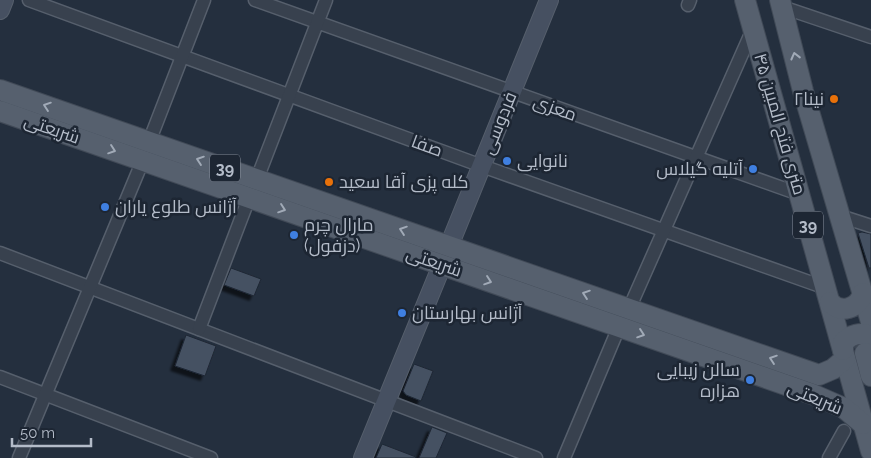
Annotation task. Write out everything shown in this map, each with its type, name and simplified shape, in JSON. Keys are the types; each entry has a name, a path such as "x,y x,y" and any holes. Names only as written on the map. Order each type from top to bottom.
{"main road":[{"path":"0,10 4,0"},
{"name":"فردوسی","path":"449,246 549,0"},
{"name":"۴۵ متری فتح المبین","path":"745,0 799,194 852,302"},
{"name":"۴۵ متری فتح المبین","path":"782,4 803,90 840,216 852,302 856,351 871,451"},
{"name":"شریعتی","path":"0,90 146,151 253,188 449,246 819,375 833,369 856,351"},
{"name":"39","path":"803,90 807,142 852,302"},
{"name":"39","path":"773,100 796,144 852,302"},
{"name":"شریعتی","path":"0,111 146,151"},
{"name":"شریعتی","path":"253,188 442,265 812,394 867,420"},
{"path":"364,458 449,246"},
{"name":"39","path":"856,351 871,376"},
{"path":"812,394 823,389 824,381 819,375"}],"street":[{"name":"صفا","path":"29,0 182,58 662,231 852,302"},
{"path":"19,458 146,151 204,0"},
{"name":"معزی","path":"255,0 799,194"},
{"path":"199,329 326,0"},
{"path":"782,4 871,37"},
{"path":"629,309 694,158 753,29"},
{"path":"840,216 871,226"},
{"path":"0,253 536,458"},
{"path":"564,458 619,326"},
{"path":"0,377 211,458"},
{"path":"829,458 844,432"}],"building":[{"path":"858,233 871,234 871,268 869,268"},
{"path":"231,268 261,279 254,296 224,285"},
{"path":"186,335 216,346 205,376 175,366"},
{"path":"414,364 433,371 421,401 406,395 403,391"},
{"path":"432,427 447,433 436,458 419,458"},
{"path":"382,444 416,457 376,458"}],"tunnel":[{"path":"850,298 864,351"}],"place":[{"name":"نینا۲","path":"834,99"},
{"name":"نانوایی","path":"507,161"},
{"name":"آتلیه گیلاس","path":"753,169"},
{"name":"کله پزی آقا سعید","path":"329,182"},
{"name":"آژانس طلوع یاران","path":"105,207"},
{"name":"مارال چرم (دزفول)","path":"294,235"},
{"name":"آژانس بهارستان","path":"402,313"},
{"name":"سالن زیبایی هزاره","path":"750,380"}]}
